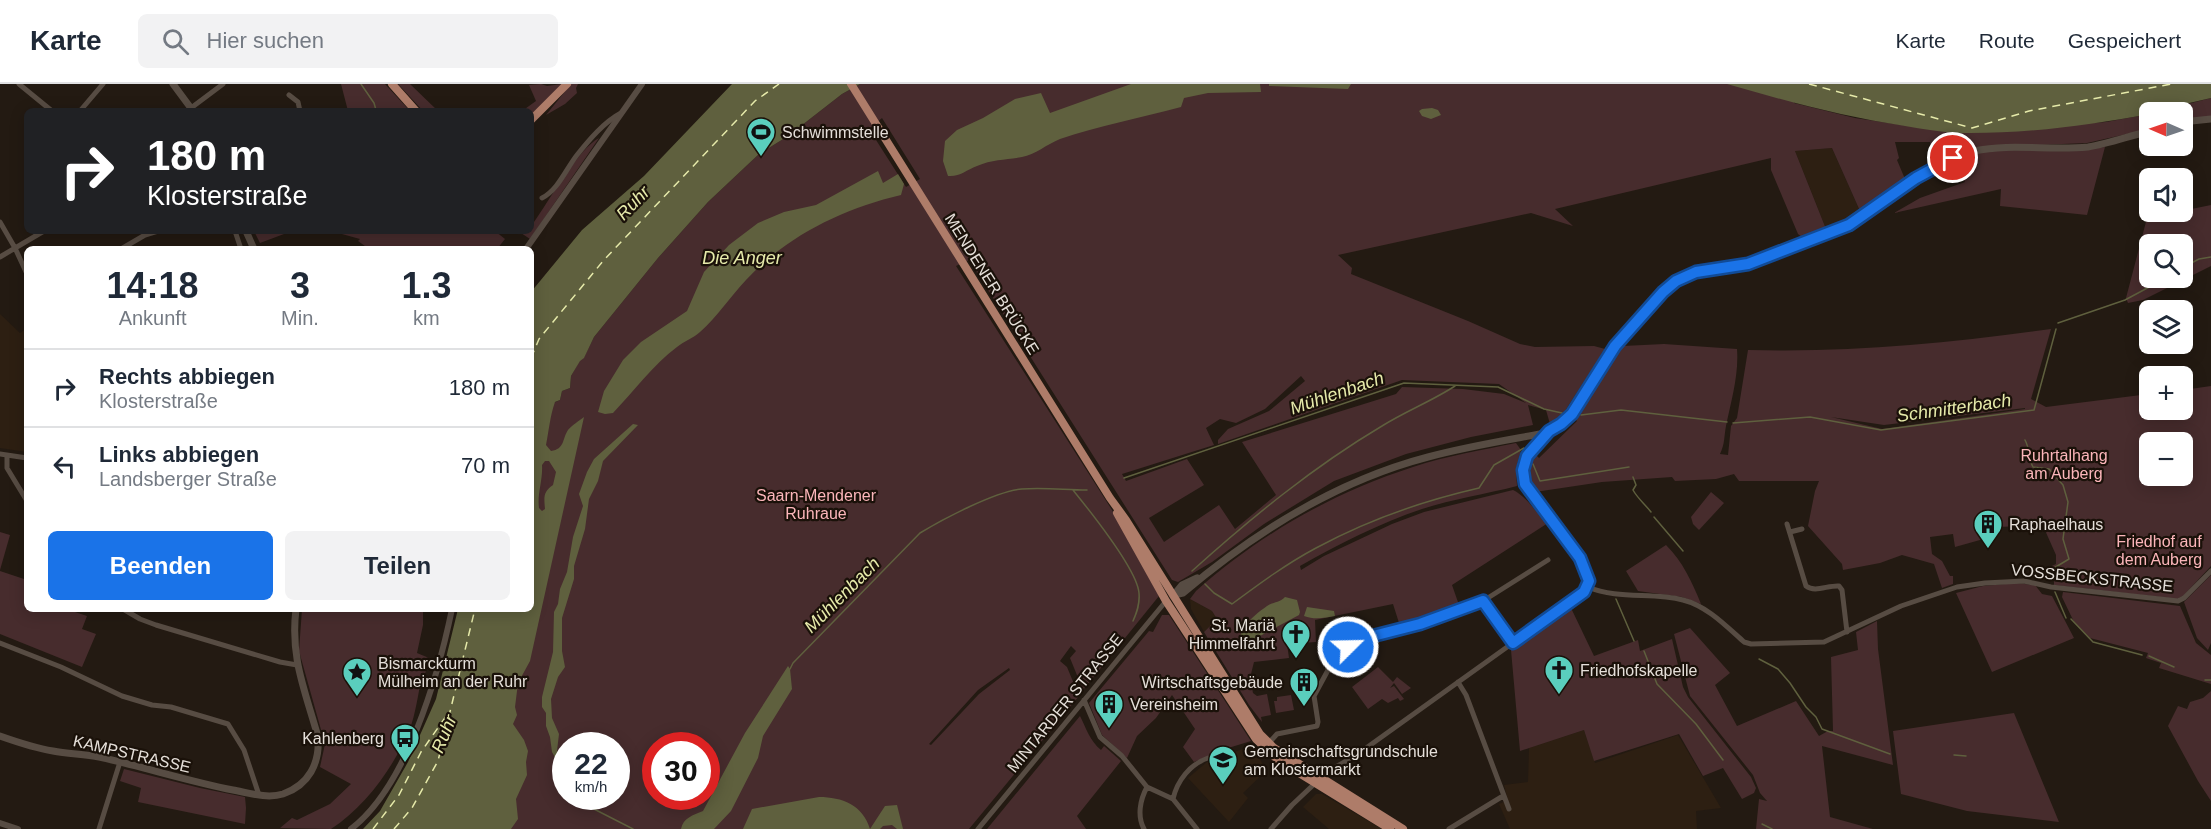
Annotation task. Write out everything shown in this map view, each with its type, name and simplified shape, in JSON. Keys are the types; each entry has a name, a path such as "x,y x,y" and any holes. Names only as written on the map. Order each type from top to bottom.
{"main road":[{"path":"173,84 190,108"},
{"path":"392,84 413,108"},
{"path":"534,118 567,84"},
{"name":"MENDENER BRÜCKE","path":"851,84 1110,498 1174,595 1266,745"},
{"path":"2193,121 2211,119"},
{"name":"MINTARDER STRASSE","path":"1166,601 1182,585 1208,572 1269,527 1366,478 1426,457 1533,435 1549,431 1561,424 1572,414 1625,333 1663,292 1684,276 1710,269 1748,264 1842,228 1869,213 1916,178 1964,154 1999,148 2088,147 2139,134"},
{"name":"MENDENER BRÜCKE","path":"1110,498 1166,601 1248,729 1266,745"},
{"path":"259,795 276,795 299,786 308,778 318,758 318,737 297,665 294,644 296,612"},
{"name":"KAMPSTRASSE","path":"0,736 37,748 120,762 259,795"},
{"path":"1266,745 1390,829"},
{"path":"1318,780 1403,829"}],"street":[{"path":"19,84 48,108"},
{"path":"83,108 103,84"},
{"path":"193,108 223,84"},
{"path":"527,246 642,84"},
{"path":"290,95 298,102 299,108"},
{"path":"542,198 550,194 578,154 611,118 621,113"},
{"path":"0,222 24,268"},
{"path":"0,257 39,234"},
{"path":"126,246 148,234"},
{"path":"1271,829 1318,780 1355,756 1576,598 1588,587 1589,581 1580,558 1525,484 1523,476 1525,463 1533,448 1549,431"},
{"path":"1533,435 1533,448"},
{"path":"24,458 3,455 7,468 24,496"},
{"path":"1787,524 1806,586 1812,590 1839,586 1842,590 1847,632"},
{"path":"1790,532 1802,529"},
{"path":"1266,745 1277,734 1317,726 1314,696 1334,659 1348,647 1369,637 1420,624 1483,601 1548,560"},
{"name":"VOSSBECKSTRASSE","path":"1588,587 1608,594 1684,600 1705,610 1744,642 1751,644 1816,643 1847,632 1901,606 1957,587 2024,581 2050,587 2178,601 2184,598 2211,571"},
{"name":"MINTARDER STRASSE","path":"978,829 1166,601"},
{"path":"1483,601 1513,643"},
{"path":"128,612 156,625 297,665"},
{"path":"351,829 376,805 418,727 434,681 451,612"},
{"path":"0,643 61,667 122,696 228,724 244,750 259,795"},
{"path":"1458,682 1466,695 1509,809"},
{"path":"1084,700 1100,737 1122,756 1147,787 1173,799 1197,829"},
{"path":"1173,799 1181,780 1193,767 1208,758"},
{"path":"99,829 120,762"},
{"path":"1144,829 1139,816 1147,787"},
{"path":"1449,829 1503,796"},
{"path":"0,823 18,829"}],"shaded area":[{"path":"1832,148 1860,211 1826,229 1795,151"},
{"path":"0,314 20,333 24,330 24,452 0,448"},
{"path":"1190,599 1212,611 1217,619 1204,632 1191,609"},
{"path":"1584,730 1595,763 1678,735 1721,808 1696,811 1697,829 1510,829 1499,804 1508,800 1504,785 1528,782 1529,748"},
{"name":"Gemeinschaftsgrundschule am Klostermarkt","path":"1251,746 1267,770 1243,793 1248,798 1229,822 1188,778 1207,762"},
{"path":"1316,794 1322,794 1382,829 1329,829 1303,807"}],"green space":[{"path":"341,84 385,84 407,108 347,108"},
{"path":"398,84 410,84 435,108 420,108"},
{"path":"562,84 544,105 534,112 534,108 526,108 536,101 529,85"},
{"path":"571,84 578,84 577,93 565,104 546,115"},
{"name":"Saarn-Mendener Ruhraue","path":"860,84 1799,84 1794,103 1855,118 1957,133 2106,122 2139,116 2139,131 2087,143 1986,147 1972,151 1971,146 1931,148 1930,142 1895,142 1899,158 1897,160 1905,179 1860,211 1832,148 1795,151 1826,229 1803,238 1798,234 1771,170 1771,158 1555,209 1573,226 1531,213 1338,255 1352,268 1351,274 1520,344 1535,347 1594,346 1605,349 1565,411 1550,424 1546,410 1528,405 1533,425 1471,437 1406,454 1334,481 1264,524 1212,562 1178,582 1172,580 969,260 956,266 1112,510 1159,596 1083,690 1070,658 1076,651 1071,646 1060,661 1067,667 1079,696 969,829 431,829 530,612 534,612 534,412 560,400 562,391 570,388 571,376 594,337 658,258 708,202 759,154 788,136 842,94","holes":["882,118 920,179 906,187 869,129","1301,376 1305,381 1269,411 1228,429 1218,440 1218,444 1402,380 1499,384 1526,403 1504,394 1463,389 1402,387 1396,394 1242,442 1276,495 1235,529 1219,505 1164,542 1149,518 1204,485 1187,459 1126,481 1122,474 1214,445 1206,428 1220,419 1236,423 1265,409","1009,668 1010,670 979,694 931,745 929,744 978,690"]},
{"path":"2211,98 2211,117 2193,119 2193,103"},
{"path":"599,138 534,233 534,222 564,176 591,144"},
{"path":"2105,147 2087,215 2000,206 2001,189 1894,213 1920,198 1965,182 1956,166 1958,160 1969,155 1996,150 2071,150"},
{"path":"2211,205 2211,266 2193,275 2193,234 2143,234 2146,222 2193,222 2193,209"},
{"path":"256,234 284,234 260,243"},
{"path":"342,234 499,234 505,239 499,246 365,246 358,241 360,239"},
{"path":"522,234 533,234 530,239"},
{"path":"2139,248 2139,288 2167,288 2143,300 2128,303 2126,298"},
{"path":"2051,329 2031,399 2046,407 2139,395 2139,420 2193,420 2193,389 2211,386 2211,566 2183,596 2177,599 2054,585 2054,580 2033,575 2056,564 2056,555 2044,528 1994,527 1993,541 1980,540 1955,547 1953,534 1930,537 1932,554 1942,561 1950,576 1953,576 1953,584 1942,588 1934,564 1902,555 1880,563 1843,570 1842,564 1808,526 1819,481 1739,481 1734,474 1716,479 1675,481 1672,477 1602,482 1535,492 1530,473 1535,454 1539,458 1577,421 1623,346 1664,344 1737,349 1736,378 1720,454 1728,455 1731,426 1737,418 1748,350 1824,350 1938,343","holes":["2025,409 1882,429 1831,417 1884,425"]},
{"path":"1516,443 1521,450 1516,469 1517,486 1446,502 1375,527 1300,566 1301,570 1324,556 1392,524 1424,512 1513,490 1522,496 1548,523 1452,585 1459,605 1400,626 1393,604 1315,620 1316,642 1287,644 1289,658 1254,662 1250,678 1253,693 1257,696 1267,694 1271,715 1261,717 1262,722 1204,632 1217,619 1212,611 1190,599 1196,591 1271,534 1354,489 1426,463"},
{"path":"1711,492 1724,503 1699,530 1693,524 1691,517"},
{"path":"0,532 10,535 0,570"},
{"path":"1666,545 1687,573 1701,604 1682,597 1638,591 1626,571"},
{"path":"0,571 24,579 24,612 75,612 87,616 82,629 96,634 82,667 0,634"},
{"path":"2211,575 2211,643 2208,650 2197,638 2184,602"},
{"path":"2016,583 2035,585 2042,594 2052,596 2074,638 1992,672 1956,593 1983,586"},
{"path":"2063,592 2180,606 2196,643 2211,655 2211,684 2159,668 2161,663 2146,658 2148,653 2090,638 2074,622 2062,597"},
{"path":"1571,608 1594,656 1638,640 1640,651 1672,639 1683,687 1688,697 1751,777 1756,788 1754,793 1742,799 1723,768 1703,776 1679,734 1594,761 1584,730 1520,751 1511,650"},
{"path":"302,612 423,612 423,625 417,653 429,658 425,674 422,676 409,731 395,759 377,786 355,810 331,829 280,828 292,818 297,820 330,804 351,784 320,767 325,744 299,651"},
{"path":"1162,615 1169,615 1251,741 1194,762 1183,747 1195,729 1172,695 1156,718 1137,736 1127,758 1102,735 1089,703 1149,631 1153,632"},
{"path":"1877,621 1878,649 1893,765 1822,746 1830,817 1873,829 1756,829 1759,799 1767,801 1760,793 1753,775 1690,696 1674,634 1690,628 1730,673 1715,685 1737,726 1796,701 1819,736 1833,731 1831,657 1858,650 1856,632"},
{"path":"1378,667 1393,682 1397,677 1411,688 1402,694 1394,683 1390,688 1394,686 1404,699 1400,701 1398,698 1388,703 1382,699 1368,709 1352,687"},
{"path":"2211,691 2211,801 2168,726 2178,706 2187,709 2190,702 2203,698"},
{"path":"1291,695 1294,710 1276,713 1274,701 1277,701 1277,697"},
{"path":"2014,713 2059,822 1967,811 1901,794 1893,731"},
{"path":"1080,716 1094,743 1101,750 1104,746 1121,761 1077,816 1086,829 987,829"},
{"path":"124,769 245,797 245,824 138,802 141,788 120,781"}],"water":[{"name":"Ruhr","path":"732,84 860,84 842,94 788,136 759,154 708,202 658,258 594,337 584,358 571,376 570,388 562,391 560,400 555,402 546,445 551,451 561,446 568,430 584,417 530,661 518,683 515,707 517,715 513,724 524,740 528,751 527,775 516,799 518,819 511,829 363,829 380,811 408,762 436,699 457,612 534,612 534,288 582,230 644,176","holes":["545,461 549,461 556,472 553,485 544,498 545,509 542,511 539,508 542,465"]},
{"path":"1131,84 1260,84 1261,92 1208,93 1184,98 1181,107 1075,134 1055,141 1027,156 989,162 960,174 948,176 943,161 945,141 957,130 1015,99 1041,93 1050,113"},
{"path":"1269,84 1351,84 1348,89 1269,86"},
{"path":"1727,84 2211,84 2211,98 2193,102 2139,102 2139,116 2078,126 2007,132 1959,133 1925,129 1860,118"},
{"path":"1422,109 1438,110 1441,115 1431,119 1422,116 1419,111"},
{"name":"Die Anger","path":"878,171 883,183 898,174 904,184 901,195 837,216 779,250 746,280 700,332 660,362 613,413 598,412 604,391 623,360 641,342 687,311 704,272 729,245 758,223 784,212 816,205"},
{"path":"633,424 638,425 603,461 598,481 589,499 585,529 574,566 574,579 562,618 562,651 565,667 558,677 551,699 552,718 558,732 552,732 552,752 542,697 553,652 554,612 567,572 573,537 583,506 579,494 594,459"},
{"path":"1285,597 1297,600 1299,615 1247,643 1240,640 1243,630 1254,616"},
{"path":"1307,607 1334,611 1335,616 1320,618 1304,616"},
{"path":"788,666 792,689 763,736 758,758 731,811 714,829 681,829 686,820 704,810 720,810 720,779 745,733"},
{"path":"819,797 843,801 857,808 870,829 743,829 752,809"},
{"path":"897,805 903,829 897,829 892,825 870,829 885,806"}],"waterway":[{"path":"361,84 375,108"},
{"path":"1874,205 1893,191"},
{"path":"1857,216 1868,209"},
{"path":"1835,228 1843,224"},
{"name":"Schmitterbach","path":"2193,262 2211,257"},
{"name":"Schmitterbach","path":"2058,323 2125,300 2147,288"},
{"name":"Schmitterbach","path":"1733,423 1810,417 1881,430 2034,410 2056,329"},
{"name":"Mühlenbach","path":"1124,478 1404,383 1498,387 1544,409 1562,413"},
{"path":"1192,571 1260,513 1332,458 1391,421 1455,386"},
{"name":"Mühlenbach","path":"1581,415 1621,410 1727,422"},
{"path":"2025,440 2033,467 2049,469 2063,485 2068,502 2063,539 2069,559 2049,571 2049,574"},
{"path":"1205,584 1214,593 1232,604 1283,567 1355,529 1396,512 1479,488 1494,465 1524,448"},
{"path":"1533,464 1540,481 1629,467"},
{"path":"1633,477 1636,485 1633,490 1651,512"},
{"name":"Mühlenbach","path":"790,669 793,663 920,533 970,506 1011,491 1038,488 1087,490"},
{"path":"1073,490 1112,540 1136,583 1139,601 1133,621"},
{"path":"1654,517 1683,551"},
{"path":"2055,592 2066,618"},
{"name":"Mühlenbach","path":"1616,599 1634,641"},
{"path":"2071,619 2093,642 2142,655"},
{"name":"Mühlenbach","path":"1644,651 1657,684 1696,724 1723,760"},
{"path":"2149,656 2174,667"},
{"path":"1759,659 1778,669 1816,717 1822,729 1890,754"},
{"path":"2205,680 2211,680"},
{"path":"1954,755 1966,756"},
{"path":"596,810 633,829"},
{"name":"Mühlenbach","path":"1762,824 1772,829"}],"ferry route":[{"path":"534,351 539,339 603,261 755,101 779,84"},
{"path":"1809,84 1972,128 2029,111 2171,84"},
{"path":"394,829 412,808 438,761 474,612"},
{"path":"373,829 399,795 421,752 449,712"}],"place":[{"name":"Schwimmstelle","path":"761,158"},
{"name":"Raphaelhaus","path":"1988,550"},
{"name":"St. Mariä Himmelfahrt","path":"1296,660"},
{"name":"Friedhofskapelle","path":"1559,696"},
{"name":"Bismarckturm Mülheim an der Ruhr","path":"357,698"},
{"name":"Wirtschaftsgebäude","path":"1304,708"},
{"name":"Vereinsheim","path":"1109,730"},
{"name":"Kahlenberg","path":"405,764"},
{"name":"Gemeinschaftsgrundschule am Klostermarkt","path":"1223,786"}],"route":[{"path":"1348,647 1369,637 1420,624 1483,601 1513,643 1584,592 1589,581 1587,571 1563,533 1525,484 1523,470 1527,456 1533,448 1549,431 1572,414 1625,333 1663,292 1684,276 1710,269 1748,264 1849,225 1916,178 1953,158"}],"park label":[{"name":"Ruhrtalhang am Auberg","path":"2064,464"},
{"name":"Friedhof auf dem Auberg","path":"2159,550"}]}
